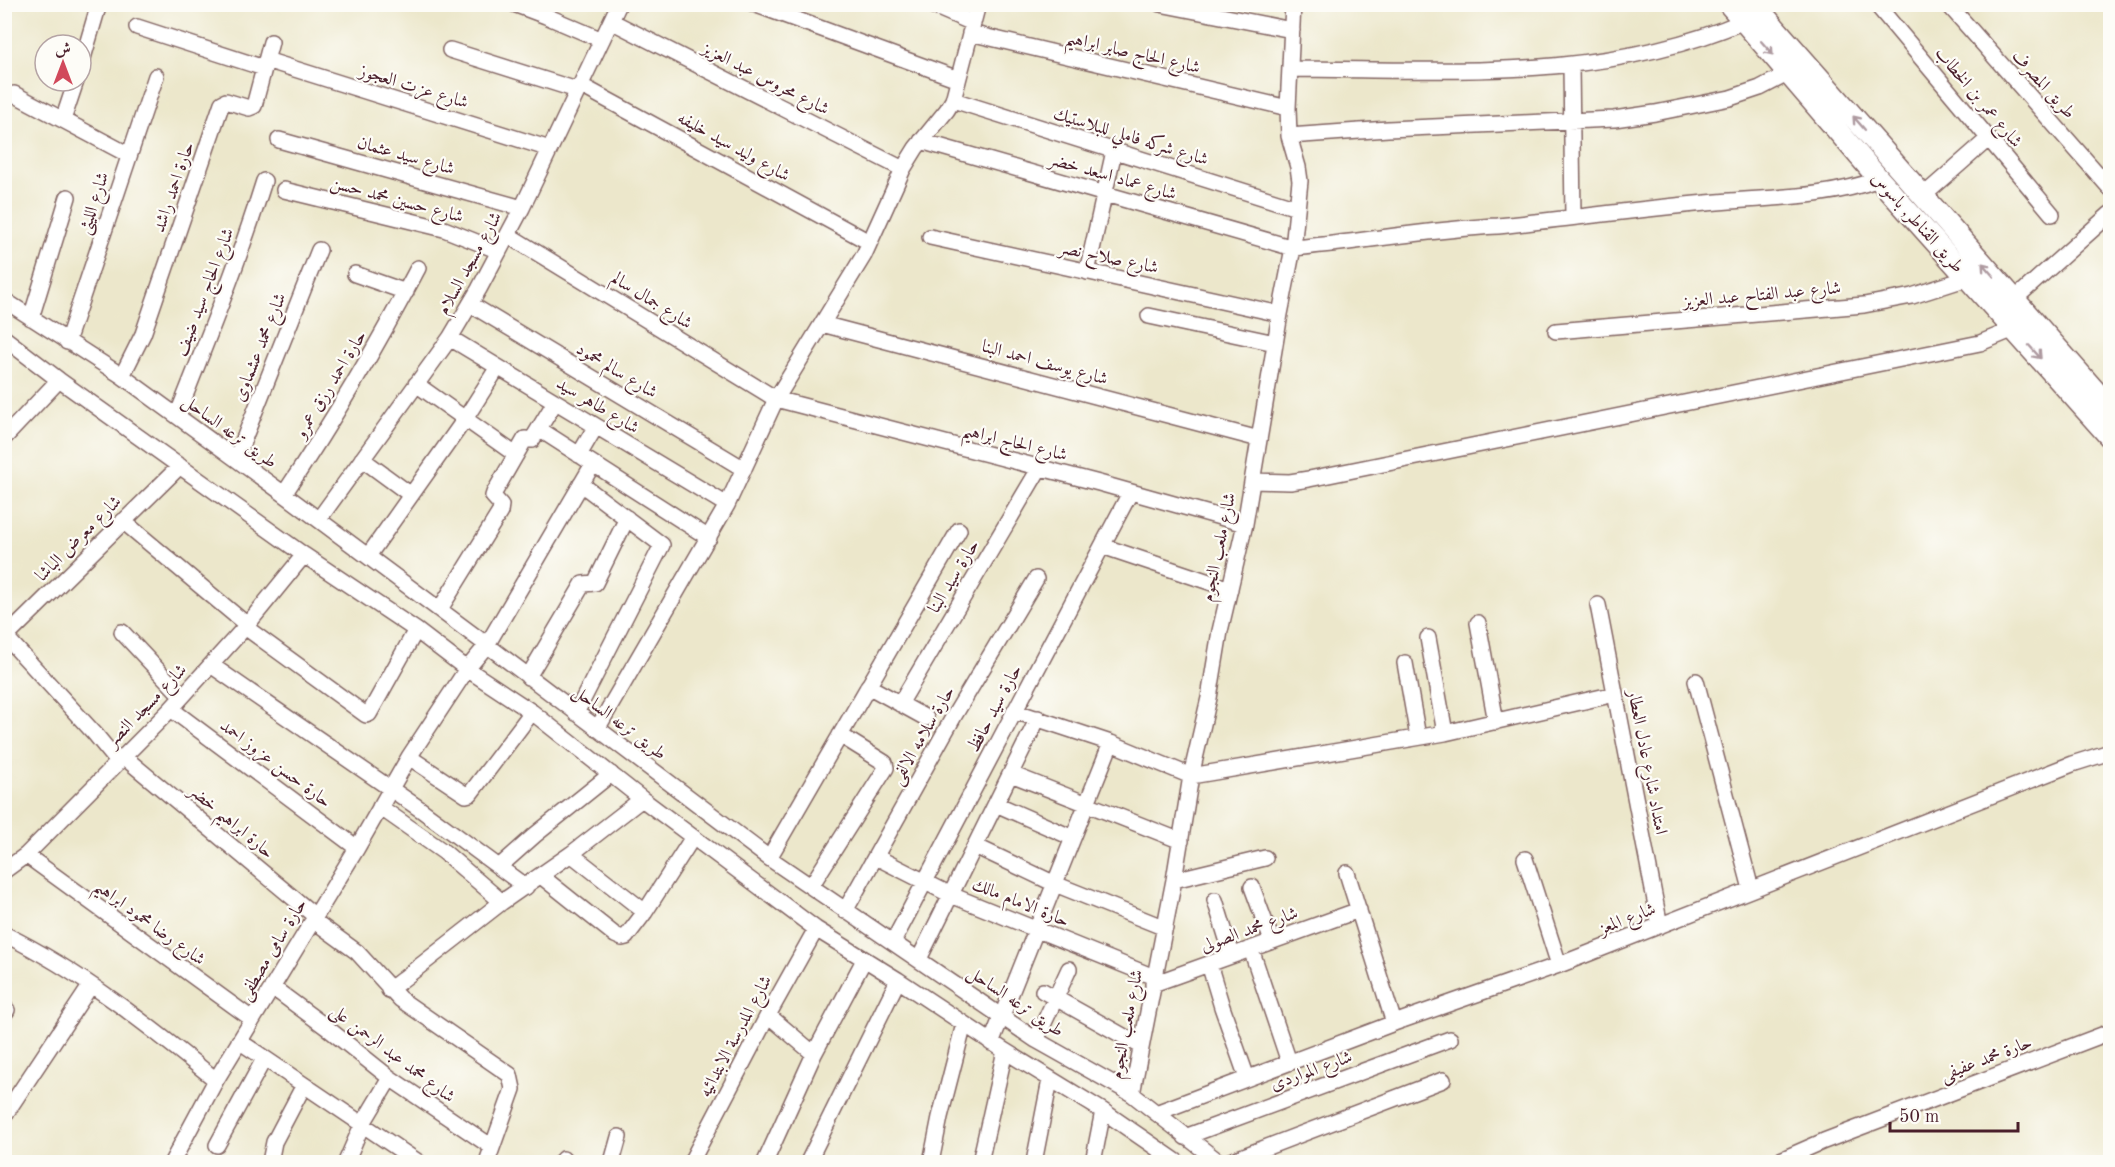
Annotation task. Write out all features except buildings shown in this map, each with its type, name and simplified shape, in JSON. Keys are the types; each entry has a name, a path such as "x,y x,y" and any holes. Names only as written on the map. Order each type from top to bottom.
{"main road":[{"name":"طريق القناطر, باسوس","path":"1729,4 1749,13 1923,196 2007,307 2014,329 2110,437"},
{"name":"طريق القناطر, باسوس","path":"1749,13 1789,73 1879,179 1968,278 2007,307 2110,408"}],"street":[{"path":"90,33 99,4"},
{"path":"514,4 602,40"},
{"name":"شارع مسجد السلام","path":"318,519 450,338 470,304 522,208 619,4"},
{"path":"754,4 958,79"},
{"name":"شارع الحاج صابر ابراهيم","path":"928,4 971,28 1288,108"},
{"path":"597,729 727,505 776,399 864,255 903,169 921,141 947,111 953,100 978,4"},
{"path":"1160,4 1292,30"},
{"name":"شارع ملعب النجوم","path":"1132,1094 1174,880 1191,776 1209,698 1220,631 1245,524 1293,248 1300,181 1289,136 1288,108 1293,4"},
{"name":"شارع عمر بن الخطاب","path":"1876,4 2052,214"},
{"name":"طريق المصرف","path":"1948,4 2110,189"},
{"path":"1290,69 1488,70 1571,66 1675,45 1718,32 1749,13"},
{"name":"شارع محروس عبد العزيز","path":"611,21 903,169"},
{"name":"شارع عزت العجوز","path":"136,27 550,149"},
{"name":"حارة احمد راشد","path":"122,376 143,334 222,103 226,101 253,108 271,42"},
{"name":"شارع وليد سيد خليفه","path":"450,50 579,88 869,242"},
{"path":"1571,66 1573,217"},
{"path":"1289,136 1388,129 1571,122 1655,113 1730,98 1760,88 1789,73"},
{"name":"شارع الليثى","path":"67,342 156,76"},
{"path":"63,120 72,93"},
{"path":"14,94 129,155"},
{"name":"شارع شركه فاملي للبلاستيك","path":"953,100 1297,208"},
{"path":"1923,196 1988,139"},
{"name":"شارع سيد عثمان","path":"279,140 522,208"},
{"name":"شارع عماد اسعد خضر","path":"921,141 1293,248"},
{"path":"1087,272 1114,151"},
{"path":"1293,248 1573,217 1805,196 1830,193 1879,179"},
{"name":"شارع الحاج سيد ضيف","path":"177,416 247,237 264,181"},
{"name":"شارع حسين محمد حسن","path":"284,190 452,231 499,251"},
{"path":"31,318 68,197"},
{"path":"2007,307 2110,214"},
{"name":"شارع جمال سالم","path":"508,235 776,399"},
{"name":"شارع صلاح نصر","path":"930,237 1280,314"},
{"name":"شارع محمد عشماوى","path":"236,459 319,250"},
{"name":"حارة احمد رزق عمرو","path":"284,494 327,430 418,268"},
{"path":"355,274 406,292"},
{"name":"شارع عبد الفتاح عبد العزيز","path":"1556,331 1864,305 1912,296 1968,278"},
{"name":"طريق ترعه الساحل","path":"4,300 122,376 284,494 769,858 1036,1040 1132,1094 1219,1162"},
{"name":"شارع سالم محمود","path":"470,304 744,469"},
{"path":"1149,316 1275,343"},
{"name":"شارع يوسف احمد البنا","path":"822,324 1259,439"},
{"path":"1252,481 1290,482 1321,477 1980,343 2014,329"},
{"path":"4,338 304,555 532,712 642,799 816,930 898,980 1050,1080 1103,1111 1176,1162"},
{"name":"شارع طاهر سيد","path":"450,338 727,505"},
{"path":"368,556 465,419 498,367"},
{"path":"4,438 59,380"},
{"path":"416,384 516,455"},
{"name":"شارع الحاج ابراهيم","path":"776,399 1099,483 1245,524"},
{"path":"440,609 501,512 501,505 493,496 494,493 526,438 531,441 555,402"},
{"path":"579,455 596,426"},
{"path":"539,429 709,537"},
{"path":"362,459 411,495"},
{"name":"حارة سامى مصطفى","path":"172,1162 216,1080 357,848 409,757 467,669 487,645 593,464"},
{"name":"شارع معرض الباشا","path":"5,638 180,466"},
{"name":"حارة سيد البنا","path":"900,704 1039,469"},
{"path":"576,713 662,545 581,484"},
{"name":"حارة سيد حافظ","path":"893,942 1130,493"},
{"path":"528,676 583,584 595,583 627,518"},
{"path":"123,520 246,626 368,715 416,630"},
{"path":"769,858 959,530"},
{"path":"1102,546 1230,589"},
{"name":"شارع مسجد النصر","path":"4,871 26,855 171,709 246,626 304,555"},
{"name":"حارة سلامه الالفى","path":"844,910 954,716 1036,579"},
{"name":"امتداد شارع عادل العطار","path":"1598,605 1660,926"},
{"path":"1478,623 1496,722"},
{"path":"122,632 182,696"},
{"name":"حارة ابراهيم خضر","path":"5,638 121,759 357,952 389,990 400,999 504,1069 512,1078 513,1089 492,1147"},
{"path":"1428,638 1445,733"},
{"path":"1405,663 1418,737"},
{"path":"211,665 391,789 526,886"},
{"path":"1696,681 1751,889"},
{"path":"868,686 926,718"},
{"path":"1014,711 1111,743 1191,776 1445,733 1615,694"},
{"name":"حارة حسن عزوز احمد","path":"171,709 357,848"},
{"path":"409,757 466,795 470,794 532,712"},
{"path":"919,959 1038,718"},
{"path":"811,886 886,768 885,763 840,735"},
{"path":"991,1042 1111,743"},
{"name":"شارع المعز","path":"1156,1113 1394,1023 1559,965 2061,768 2110,752"},
{"path":"499,867 544,827 611,774"},
{"path":"1011,774 1181,841"},
{"path":"389,990 502,902 572,854 642,799"},
{"path":"996,804 1073,838"},
{"path":"380,807 444,852 502,902"},
{"path":"541,876 615,935 622,938 629,935 693,837"},
{"path":"975,846 1055,884 1165,927"},
{"path":"572,854 645,912"},
{"name":"شارع رضا محمود ابراهيم","path":"26,855 252,1019"},
{"name":"حارة الامام مالك","path":"876,857 951,895 1154,981"},
{"path":"1174,880 1265,858"},
{"path":"1525,859 1559,965"},
{"path":"1347,873 1394,1023"},
{"path":"1252,887 1272,941"},
{"path":"1215,900 1232,956"},
{"name":"شارع محمد الصولى","path":"1154,981 1209,964 1359,910"},
{"name":"شارع المدرسة الابتدائيه","path":"691,1162 768,1015 816,930"},
{"path":"4,934 41,952 136,1015 216,1080"},
{"path":"1251,949 1289,1062"},
{"path":"765,1162 814,1054 864,960"},
{"path":"1209,964 1221,1007 1247,1078"},
{"path":"1036,1040 1049,994 1069,969"},
{"path":"808,1162 898,980"},
{"path":"4,1116 91,985"},
{"name":"شارع محمد عبد الرحمن على","path":"272,987 390,1078 492,1147"},
{"path":"1049,994 1142,1046"},
{"path":"768,1015 814,1054"},
{"path":"931,1162 964,1024"},
{"name":"حارة محمد عفيفى","path":"1776,1162 1824,1141 2110,1032"},
{"name":"شارع المواردى","path":"1185,1137 1450,1039"},
{"path":"239,1041 418,1162"},
{"path":"980,1162 1005,1051"},
{"path":"217,1144 264,1059"},
{"path":"346,1162 362,1125 390,1078"},
{"path":"1034,1162 1050,1080"},
{"path":"1228,1162 1443,1080"},
{"path":"270,1162 274,1142 304,1086"},
{"path":"1093,1162 1103,1111"},
{"path":"612,1162 619,1137"},
{"path":"487,1162 492,1147"}]}
